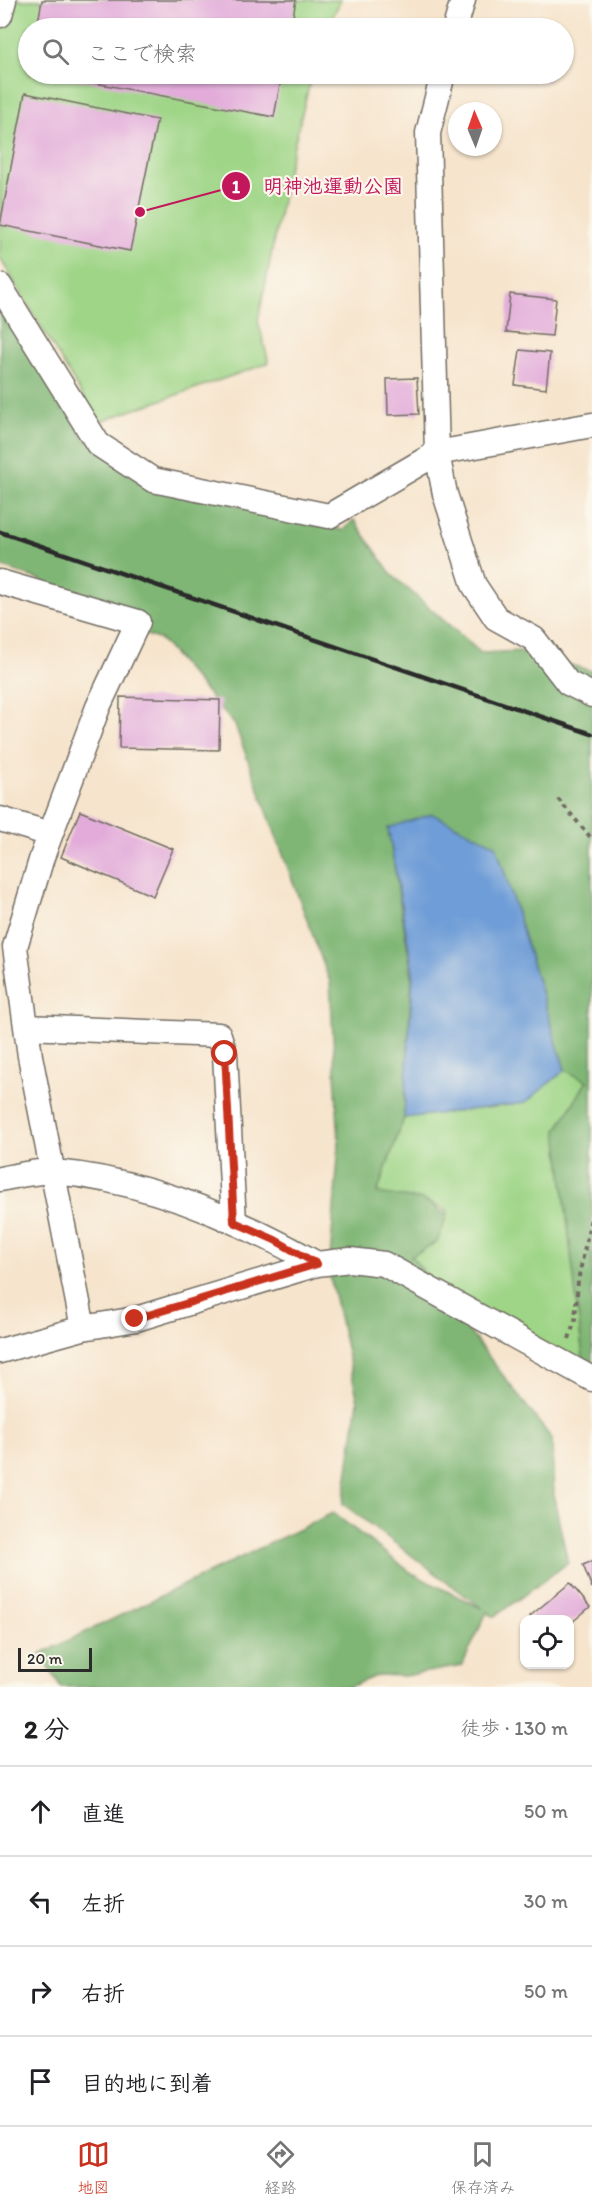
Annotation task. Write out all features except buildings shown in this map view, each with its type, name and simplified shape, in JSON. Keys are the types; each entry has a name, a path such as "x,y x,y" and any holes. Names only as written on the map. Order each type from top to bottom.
{"street":[{"path":"0,15 4,0"},
{"path":"458,18 463,0"},
{"path":"440,84 428,133 436,453 445,494 474,585 496,618 534,639 568,683 592,695"},
{"path":"0,285 98,444 153,480 328,516 436,453 592,425"},
{"path":"0,582 138,622 98,707 50,834 15,947 27,1027 83,1328"},
{"path":"0,819 50,834"},
{"path":"27,1027 219,1035 225,1054 234,1222"},
{"path":"0,1179 53,1172 118,1183 196,1206 275,1240 317,1264"},
{"path":"0,1351 83,1328 135,1319 317,1264 350,1260 384,1264 592,1379"}],"path":[{"path":"558,799 592,839"},
{"path":"561,1362 575,1320 578,1281 592,1213"}],"green space":[{"path":"7,0 341,0 332,18 18,18 18,84 309,84 289,165 258,321 269,363 98,422 0,258 0,33"},
{"path":"0,289 84,438 153,480 286,520 343,530 354,520 392,575 481,653 521,651 592,671 592,1378 585,1375 557,1130 587,1081 565,1070 496,845 388,828 412,976 404,1118 377,1193 423,1200 447,1215 437,1242 411,1256 552,1439 554,1498 568,1563 494,1617 487,1612 462,1666 404,1676 378,1675 349,1687 61,1687 40,1654 333,1513 413,1574 483,1609 343,1504 358,1401 329,1272 339,1144 330,982 235,725 161,640 87,614 41,580 0,566"},
{"path":"565,1070 587,1081 557,1130 585,1375 455,1311 411,1256 437,1242 448,1211 423,1200 377,1193 404,1118 525,1103"}],"water":[{"path":"432,814 496,845 565,1070 525,1103 404,1118 413,972 388,828"}],"railway":[{"path":"0,532 592,734"}],"place":[{"name":"明神池運動公園","path":"140,212"}],"route":[{"path":"135,1319 317,1264 275,1240 234,1222 225,1054"}]}
